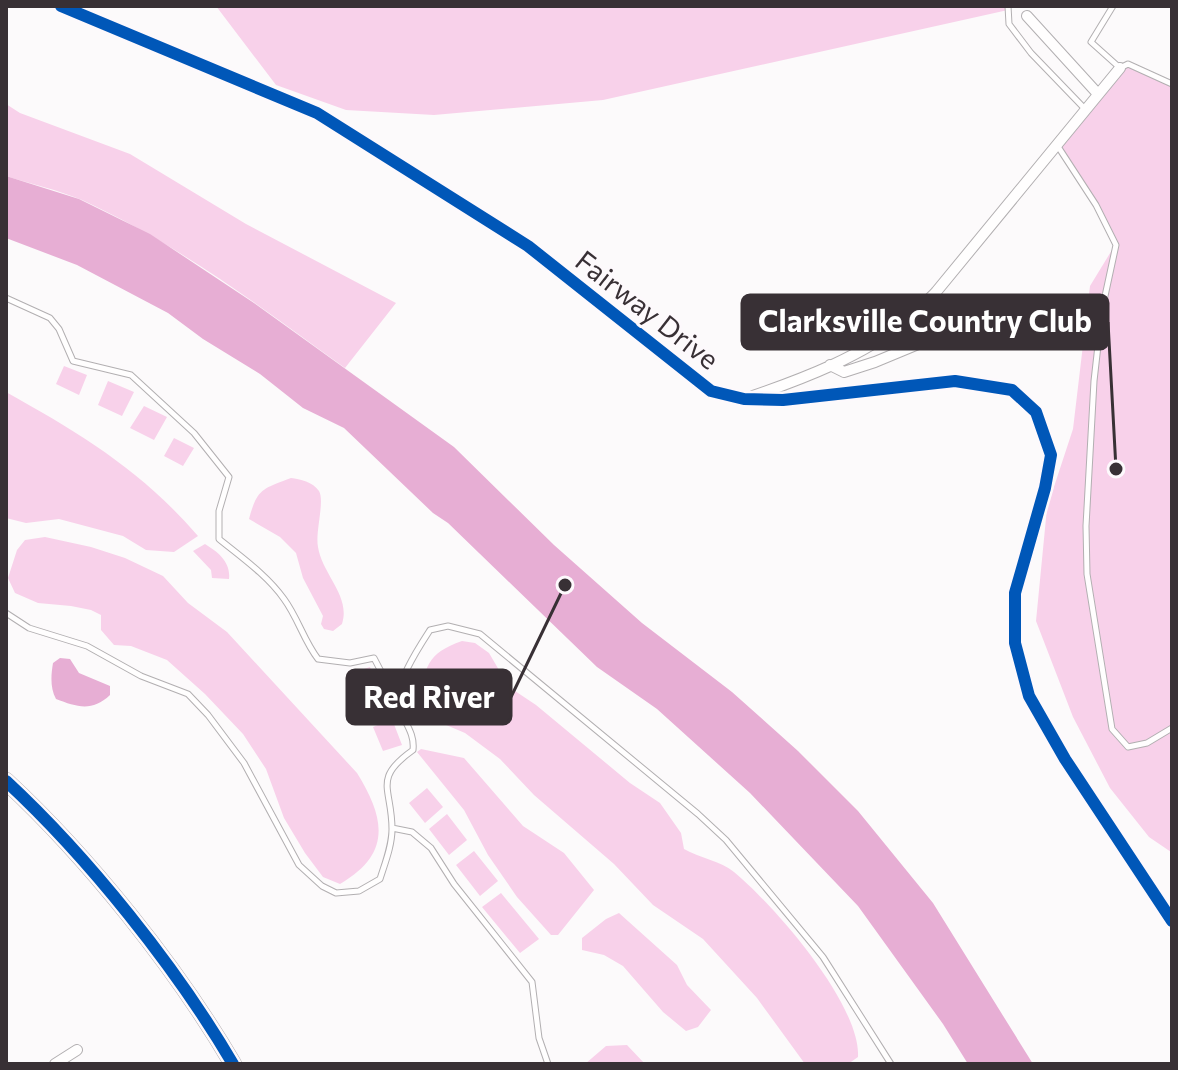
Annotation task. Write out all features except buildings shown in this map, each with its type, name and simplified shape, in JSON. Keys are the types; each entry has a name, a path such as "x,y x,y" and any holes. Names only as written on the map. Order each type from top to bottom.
{"main road":[{"path":"6,781 69,845 158,953 233,1064"}],"street":[{"name":"Fairway Drive","path":"61,6 317,113 528,246 711,391 744,399 798,398 955,381 1012,390 1036,412 1051,455 1045,488 1015,593 1015,643 1029,696 1065,759 1172,921"},
{"path":"1027,16 1098,94"},
{"path":"744,399 830,365 906,321 936,292 1120,68"},
{"path":"830,365 844,372 957,328"},
{"path":"55,1064 77,1050"}],"lane":[{"path":"1008,6 1009,24 1016,34 1086,109"},
{"path":"1113,6 1091,42 1120,68 1128,64 1172,84"},
{"path":"1057,145 1096,205 1116,245 1102,310 1095,366 1086,526 1087,574 1112,729 1128,747 1147,743 1172,728"},
{"path":"6,298 50,318 59,329 73,361 131,375 194,433 229,477 219,511 219,539 253,566 285,600 306,643 318,659 350,663 374,658 414,741 413,750 396,762 388,775 387,796 392,828 380,879 359,891 336,893 322,886 299,865 244,763 188,694 141,676 87,646 29,628 6,613"},
{"path":"398,704 402,681 415,652 430,630 448,626 480,634 726,840 823,957 891,1064"},
{"path":"392,828 412,832 431,848 454,884 532,982 539,1038 548,1064"}],"shaded area":[{"path":"216,6 1008,6 1008,10 603,100 434,115 346,110 276,85"},
{"path":"1128,64 1172,84 1171,852 1149,837 1110,788 1073,717 1036,621 1047,508 1073,429 1090,286 1115,245 1096,205 1057,145"},
{"path":"6,104 20,113 130,154 246,224 396,303 345,368 217,277 151,236 82,200 6,176"},
{"path":"6,176 79,199 150,234 254,303 454,447 554,545 642,623 732,692 798,751 858,811 933,903 1033,1064 968,1064 858,906 750,793 657,709 597,667 344,428 303,408 260,374 168,313 77,265 6,238"},
{"path":"64,366 87,375 79,395 56,384"},
{"path":"108,381 134,392 122,416 98,405"},
{"path":"6,392 109,455 154,492 198,536 174,552 146,550 123,536 59,519 26,523 6,518"},
{"path":"144,406 167,417 154,440 130,428"},
{"path":"174,438 194,448 183,466 164,456"},
{"path":"291,478 310,483 321,496 318,547 343,604 344,614 342,624 333,631 324,629 321,624 323,616 303,578 296,553 280,537 249,519 262,491"},
{"path":"45,537 125,558 163,576 188,603 227,632 357,773 366,789 378,820 378,834 376,848 357,872 340,884 323,877 284,818 266,769 243,734 167,660 131,646 114,645 101,630 101,615 91,610 38,603 15,593 8,578 17,550 25,540"},
{"path":"205,544 226,563 229,579 212,578 211,570 193,551"},
{"path":"462,641 475,643 489,653 509,687 536,705 630,783 660,803 681,833 684,849 729,868 771,908 831,984 855,1035 858,1057 848,1064 805,1064 757,998 703,939 653,905 614,864 534,795 500,759 465,733 432,719 420,702 429,663 441,651"},
{"path":"60,658 70,659 79,673 110,686 110,695 91,706 56,699 52,672 53,663"},
{"path":"370,667 386,708 364,716 348,674"},
{"path":"392,719 402,745 383,751 373,727"},
{"path":"421,749 464,758 523,826 564,853 594,890 558,935 551,935 517,897 488,855 464,810 417,752"},
{"path":"427,788 443,807 425,823 409,803"},
{"path":"447,814 467,840 449,855 429,829"},
{"path":"474,851 498,881 480,896 456,865"},
{"path":"501,893 539,939 520,953 482,907"},
{"path":"619,913 677,965 687,985 711,1010 698,1027 686,1031 663,1012 623,966 604,955 582,950 582,938"},
{"path":"627,1045 645,1064 585,1064 606,1046"}],"cycle path":[{"path":"61,6 317,113 528,246 711,391 744,399 783,400 955,381 1012,390 1036,412 1051,455 1045,488 1015,593 1015,643 1029,696 1065,759 1172,921"},
{"path":"6,781 68,844 129,915 185,990 233,1064"}],"place":[{"name":"Clarksville Country Club","path":"1116,469"},
{"name":"Red River","path":"565,585"}]}
